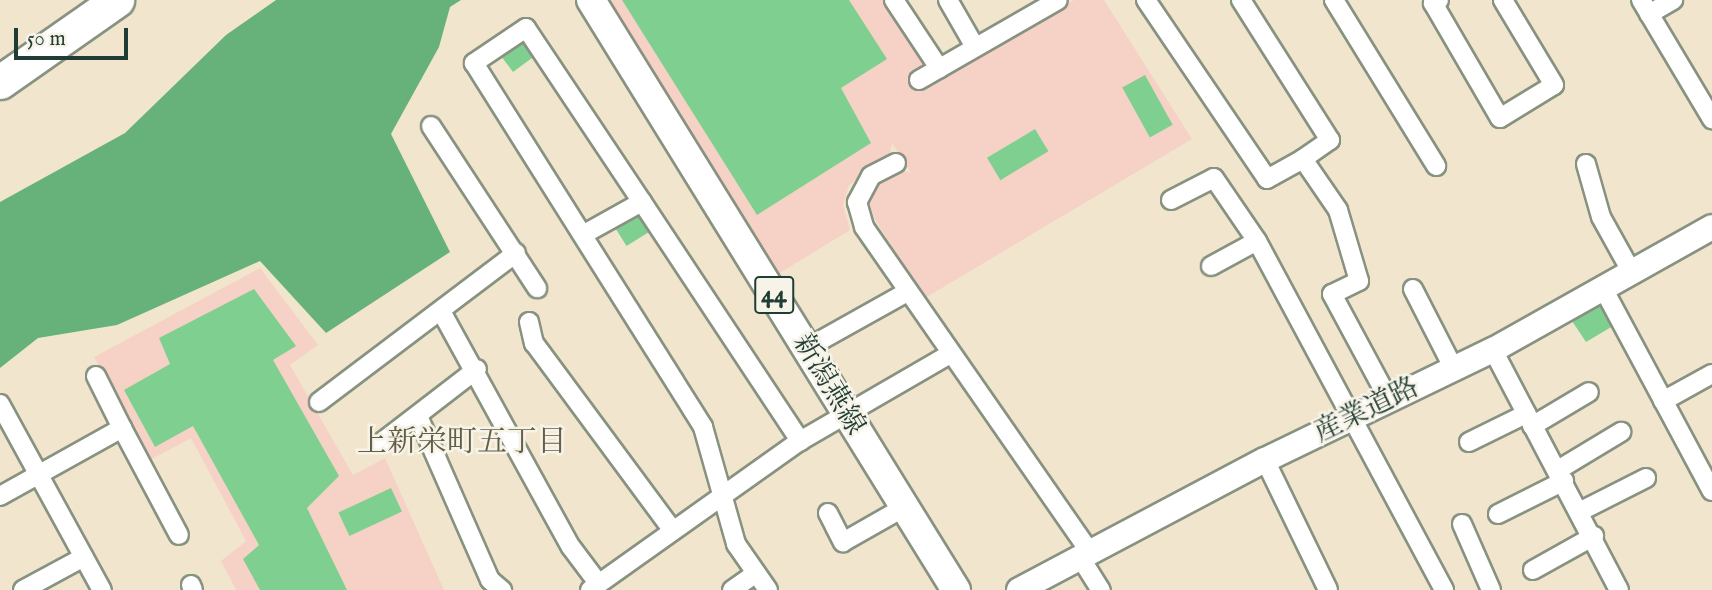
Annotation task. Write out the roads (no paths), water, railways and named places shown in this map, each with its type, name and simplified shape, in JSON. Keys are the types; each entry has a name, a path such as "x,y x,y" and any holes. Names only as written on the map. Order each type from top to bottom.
{"highway":[{"path":"0,82 117,0"}],"main road":[{"name":"新潟燕線","path":"590,0 807,348 901,509 956,590"}],"street":[{"path":"894,0 939,68"},
{"path":"948,0 975,47"},
{"path":"1146,0 1267,179 1330,140 1241,0"},
{"path":"1334,0 1436,166"},
{"path":"1439,0 1433,4 1500,118 1554,85 1503,0"},
{"path":"1673,0 1645,7 1712,119"},
{"path":"919,80 1049,2"},
{"path":"768,590 736,544 703,427 586,233 474,63 526,28 625,167 642,202 800,441"},
{"path":"431,126 537,288"},
{"path":"1303,159 1338,210 1359,281 1332,294 1389,400"},
{"path":"896,163 871,176 857,202 864,227 1085,554 1101,590"},
{"path":"1586,164 1601,217 1632,273"},
{"path":"1171,200 1214,178 1256,241 1349,419 1444,590"},
{"path":"586,233 642,202"},
{"name":"産業道路","path":"1031,587 1085,554 1265,460 1493,350 1712,228"},
{"path":"1211,266 1256,241"},
{"path":"319,402 516,253"},
{"path":"1413,289 1454,369"},
{"path":"1604,290 1712,491"},
{"path":"807,348 906,292"},
{"path":"441,311 477,369 594,586 720,493 800,441 950,354"},
{"path":"528,322 534,343 671,528"},
{"path":"1493,350 1594,536 1615,588"},
{"path":"381,443 477,369"},
{"path":"1663,401 1712,374"},
{"path":"96,376 179,535"},
{"path":"1469,442 1529,420 1588,392"},
{"path":"0,404 102,590"},
{"path":"418,416 490,580 502,590"},
{"path":"0,496 122,428"},
{"path":"1499,514 1561,475 1621,432"},
{"path":"1265,460 1328,590"},
{"path":"1581,511 1647,478"},
{"path":"828,513 843,542 901,509"},
{"path":"1462,524 1491,590"},
{"path":"1533,570 1594,536"},
{"path":"23,590 85,557"},
{"path":"732,590 756,573"}],"district":[{"name":"上新栄町五丁目","path":"462,443"}]}
